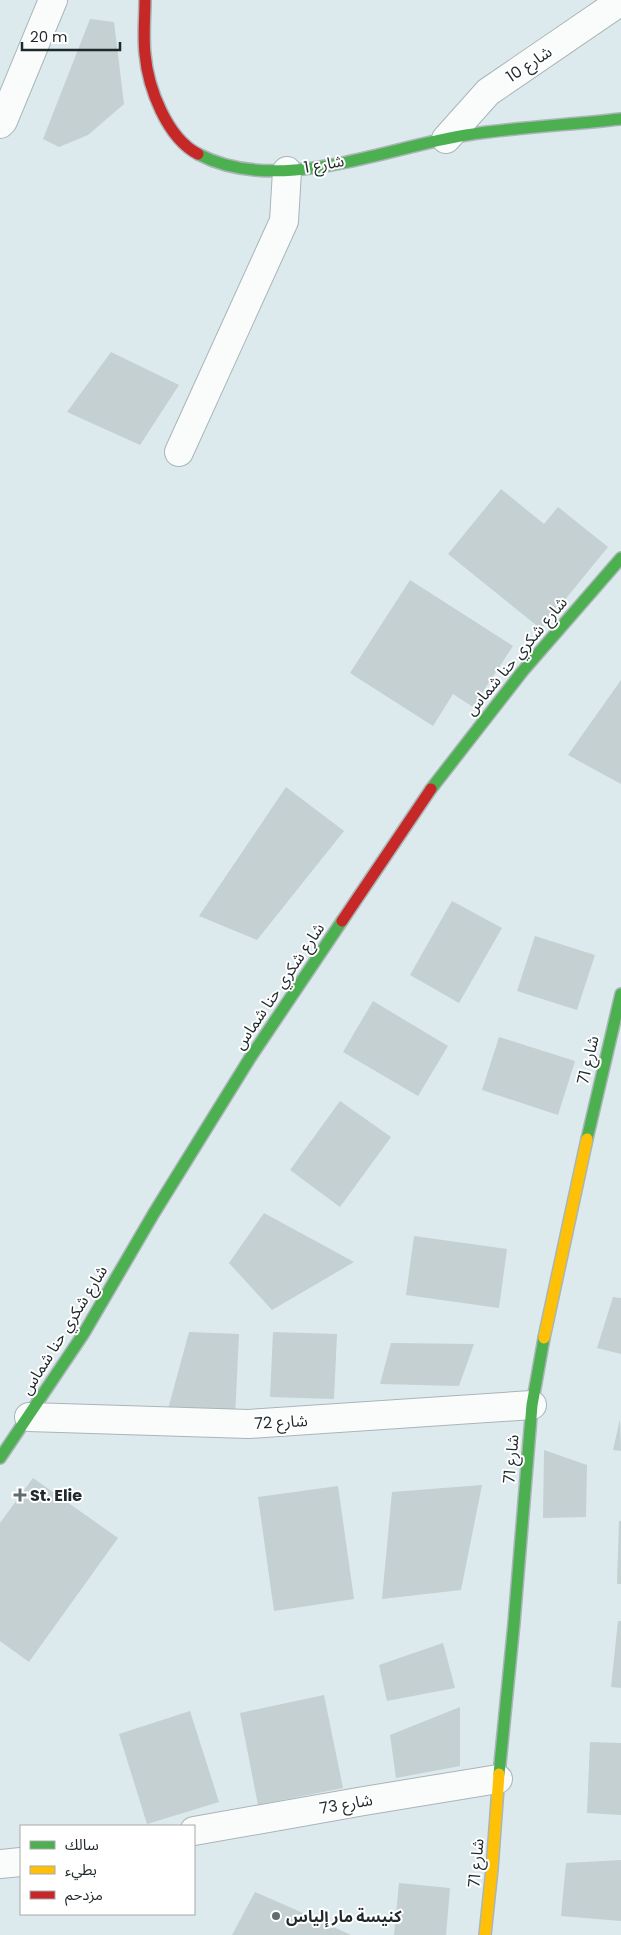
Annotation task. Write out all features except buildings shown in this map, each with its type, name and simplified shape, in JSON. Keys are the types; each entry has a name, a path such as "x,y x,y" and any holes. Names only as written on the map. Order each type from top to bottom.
{"street":[{"path":"0,124 3,121 54,0"},
{"name":"شارع 1","path":"146,0 145,63 161,109 186,147 209,160 240,170 287,171 380,154 446,139 621,119"},
{"name":"شارع 10","path":"446,139 488,92 621,1"},
{"path":"179,452 284,222 287,171"},
{"name":"شارع شكري حنا شماس","path":"0,1458 30,1417 84,1332 154,1213 250,1058 438,777 522,672 621,558"},
{"name":"شارع 71","path":"485,1935 532,1405 544,1335 604,1058 621,994"},
{"name":"شارع 72","path":"30,1417 248,1424 532,1405"},
{"name":"شارع 73","path":"195,1831 364,1800 498,1779"},
{"path":"0,1864 20,1862"}],"traffic: fast":[{"path":"198,154 229,166 262,171 296,170 366,158 466,135 621,119"},
{"path":"431,789 522,672 621,558"},
{"path":"0,1458 84,1333 154,1213 250,1058 342,921"},
{"path":"587,1139 621,994"},
{"path":"499,1774 532,1405 544,1338"}],"traffic: slow":[{"path":"544,1338 587,1139"},
{"path":"485,1935 499,1774"}],"traffic: jam":[{"path":"145,0 145,54 150,82 168,124 187,147 198,154"},
{"path":"342,921 431,789"}],"place":[{"name":"St. Elie","path":"20,1495"},
{"name":"كنيسة مار إلياس","path":"276,1916"}]}
